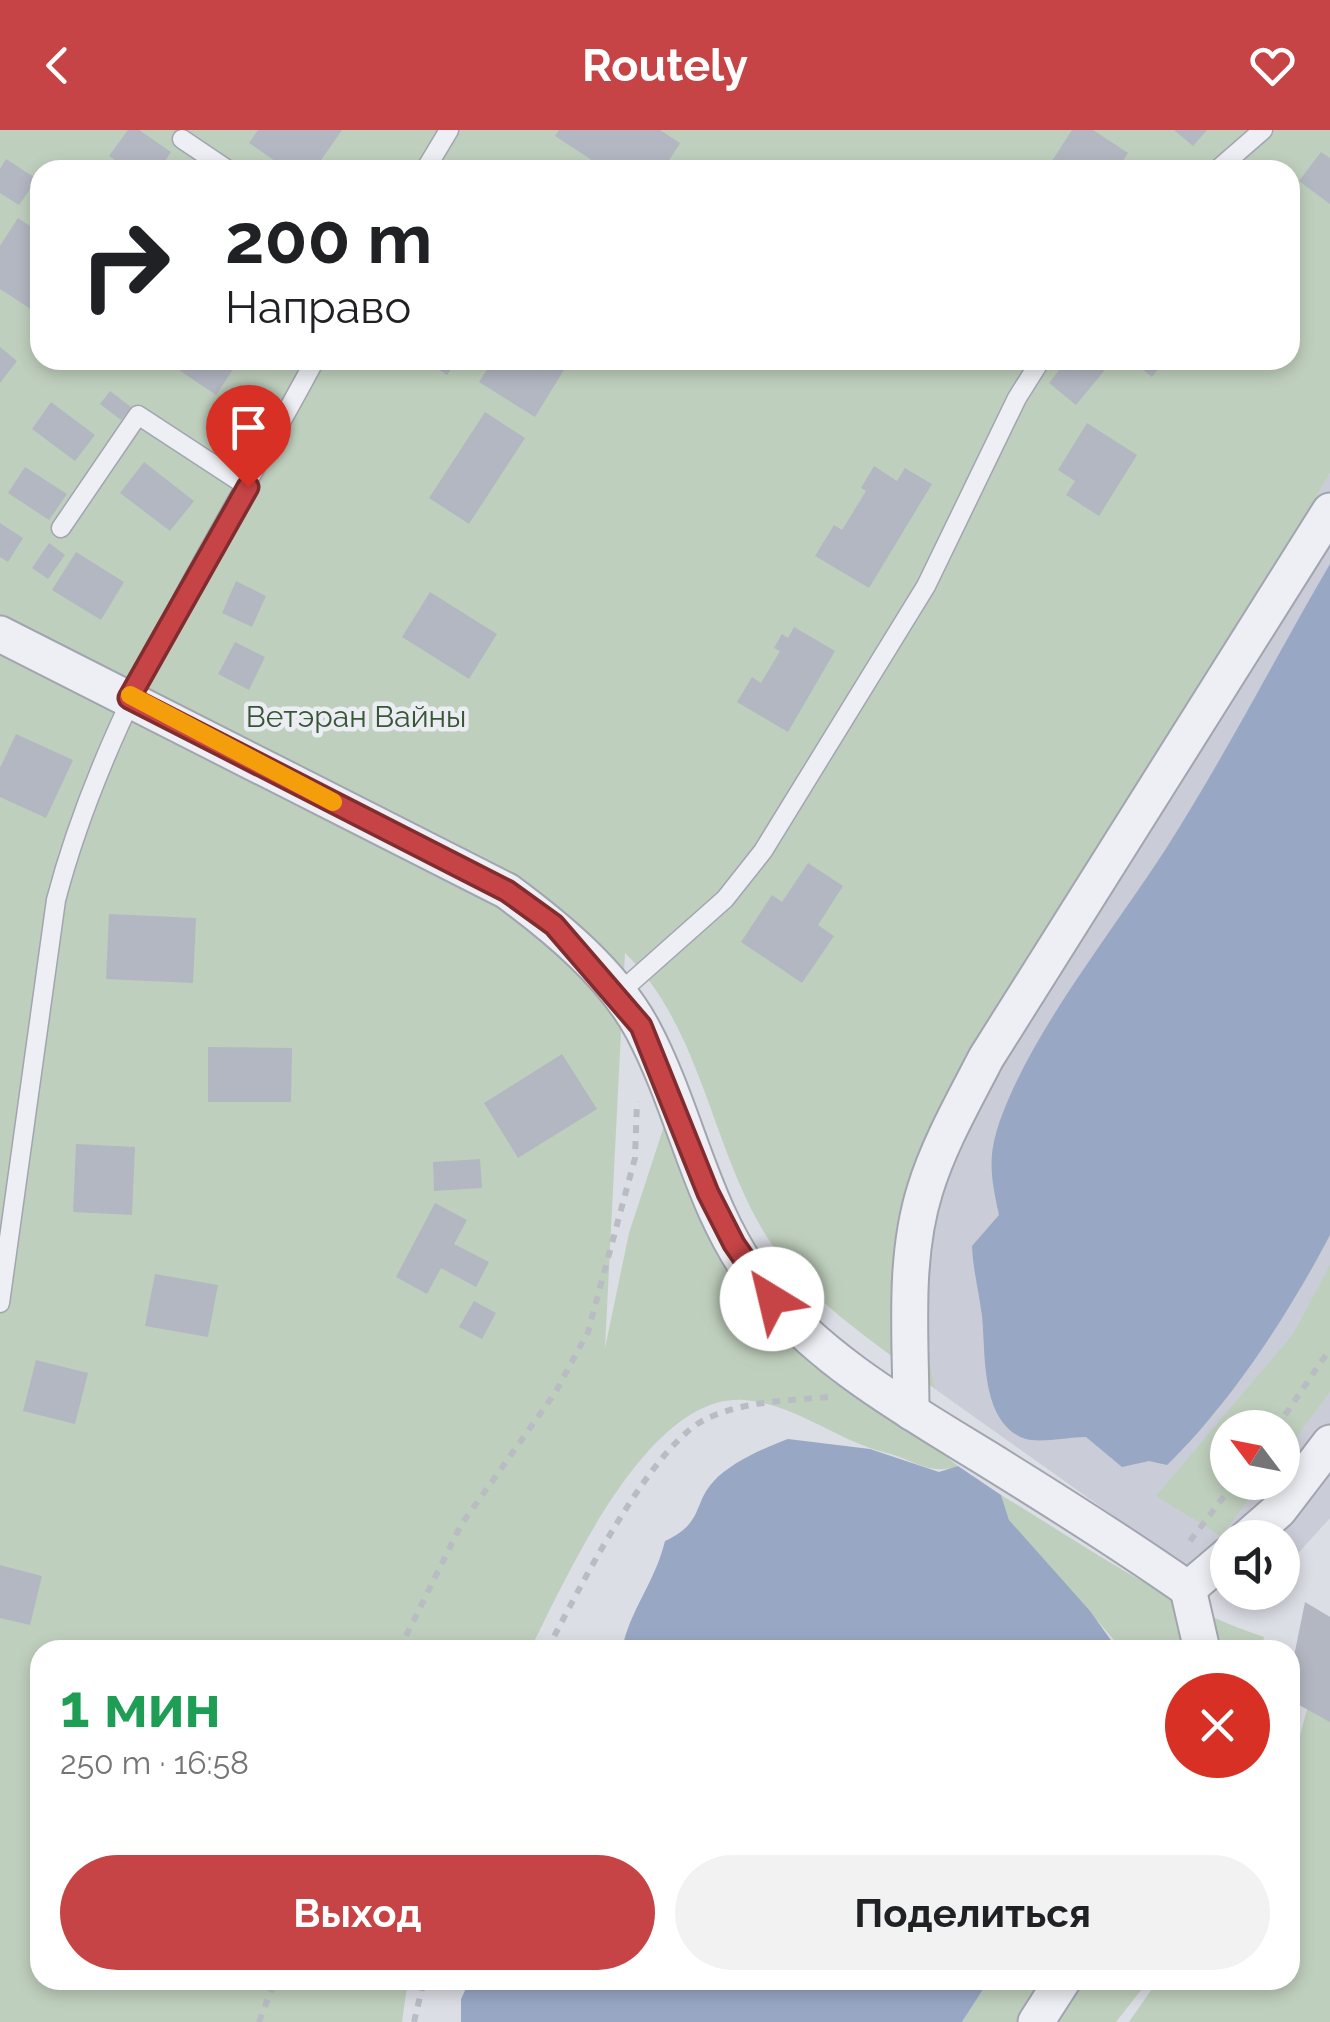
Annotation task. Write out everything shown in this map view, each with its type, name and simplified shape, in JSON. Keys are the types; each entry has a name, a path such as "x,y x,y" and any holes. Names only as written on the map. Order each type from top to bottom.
{"street":[{"path":"897,1402 912,1255 924,1192 944,1139 986,1058 1330,511"},
{"path":"0,634 507,891 554,925 618,994 658,1062 708,1193 758,1282 826,1351 897,1402 1178,1582 1198,1640"},
{"path":"1267,1520 1330,1442"},
{"path":"1178,1582 1210,1565"},
{"path":"1036,2022 1057,1990"}],"lane":[{"path":"431,160 450,130"},
{"path":"1228,160 1263,130"},
{"path":"182,140 213,160"},
{"path":"0,1303 56,900 69,850 129,698 311,370"},
{"path":"618,994 725,899 783,821 926,586 1017,398 1035,370"},
{"path":"61,528 138,415 248,487"}],"path":[{"path":"404,1640 461,1525 555,1394 588,1332 636,1158 637,1093"},
{"path":"1288,1410 1330,1349"},
{"path":"552,1640 666,1450 706,1418 760,1403 897,1402"},
{"path":"1178,1582 1225,1500"},
{"path":"260,2022 271,1990"},
{"path":"414,2022 422,1990"}],"shaded area":[{"path":"1330,473 1330,1518 1300,1551 1300,1520 1210,1520 1210,1579 1160,1549 935,1389 924,1327 925,1199 1150,780"}],"green space":[{"name":"Ветэран Вайны","path":"0,130 1330,130 1330,473 938,1145 924,1327 935,1389 844,1320 783,1260 748,1202 672,1016 625,953 605,1348 629,1233 664,1126 707,1235 746,1295 958,1466 922,1466 763,1403 744,1400 708,1406 675,1426 643,1457 614,1495 535,1640 30,1640 30,1990 407,1990 402,2022 0,2022"},
{"path":"1330,1265 1330,1392 1300,1432 1300,1410 1229,1410 1293,1334"},
{"path":"1210,1432 1210,1500 1248,1500 1233,1520 1210,1520 1210,1529 1156,1496"},
{"path":"1001,1495 1161,1592 1264,1640 1114,1640 1009,1520"},
{"path":"1330,1621 1330,2022 1129,2022 1151,1990 1300,1990 1300,1736"},
{"path":"983,1990 1141,1990 1116,2022 962,2022"}],"water":[{"path":"1330,564 1330,1235 1257,1356 1216,1410 1210,1410 1210,1418 1190,1441 1167,1465 1149,1461 1122,1467 1086,1437 1029,1440 1009,1429 999,1417 985,1366 972,1246 999,1215 992,1172 995,1135 1021,1073 1038,1040 1147,877 1230,742"},
{"path":"788,1439 870,1449 939,1472 958,1466 1001,1495 1009,1520 1111,1640 625,1640 665,1541 692,1520 707,1490 720,1475"},
{"path":"465,1990 983,1990 962,2022 461,2022 461,1999"}],"building":[{"path":"128,130 139,130 171,152 166,160 115,160 109,156"},
{"path":"258,130 342,130 321,160 274,160 249,143"},
{"path":"559,130 660,130 680,143 669,160 592,160 555,136"},
{"path":"1072,130 1093,130 1128,153 1123,160 1052,160"},
{"path":"1174,130 1207,130 1193,146"},
{"path":"1321,152 1330,158 1330,204 1300,182"},
{"path":"6,159 30,174 30,189 19,205 0,193 0,169"},
{"path":"18,218 30,226 30,308 0,289 0,246"},
{"path":"0,347 17,361 0,383"},
{"path":"179,370 232,370 216,395"},
{"path":"487,370 564,370 535,417 479,382"},
{"path":"1059,370 1104,371 1076,405 1049,383"},
{"path":"110,391 131,407 121,420 100,404"},
{"path":"51,402 95,435 75,461 32,429"},
{"path":"485,412 525,438 469,524 429,498"},
{"path":"1087,423 1137,455 1099,516 1066,495 1075,481 1058,470"},
{"path":"144,462 194,501 170,531 120,493"},
{"path":"874,466 897,481 905,468 932,484 869,588 815,556 834,525 842,530 866,491 861,488"},
{"path":"25,467 67,494 49,520 8,493"},
{"path":"0,523 23,538 8,562 0,557"},
{"path":"49,543 65,555 48,579 32,568"},
{"path":"76,552 124,582 101,620 52,590"},
{"path":"236,581 266,596 252,627 222,613"},
{"path":"430,592 497,634 469,679 402,637"},
{"path":"794,627 835,651 788,732 737,702 752,677 761,683 780,651 774,648 782,634 788,638"},
{"path":"235,642 265,657 249,690 218,674"},
{"path":"16,734 73,760 46,818 0,797 0,768"},
{"path":"808,863 843,886 818,925 834,936 802,983 741,942 772,895 782,902"},
{"path":"109,914 196,918 193,983 106,979"},
{"path":"208,1047 292,1048 291,1102 208,1102"},
{"path":"562,1054 597,1109 518,1158 484,1103"},
{"path":"76,1144 135,1147 132,1215 73,1212"},
{"path":"480,1159 482,1188 434,1191 433,1162"},
{"path":"435,1203 467,1220 454,1244 489,1262 476,1287 441,1268 427,1294 396,1277"},
{"path":"155,1274 218,1285 208,1337 145,1326"},
{"path":"474,1301 496,1313 482,1339 459,1327"},
{"path":"36,1360 88,1373 75,1424 23,1411"},
{"path":"0,1565 42,1576 30,1625 0,1618"},
{"path":"1305,1602 1330,1617 1330,1722 1300,1706 1297,1640"}],"slow traffic":[{"path":"130,695 129,698 333,802"}],"route":[{"path":"248,487 129,698 507,891 554,925 618,994 641,1026 708,1193 734,1244 772,1299"}]}
